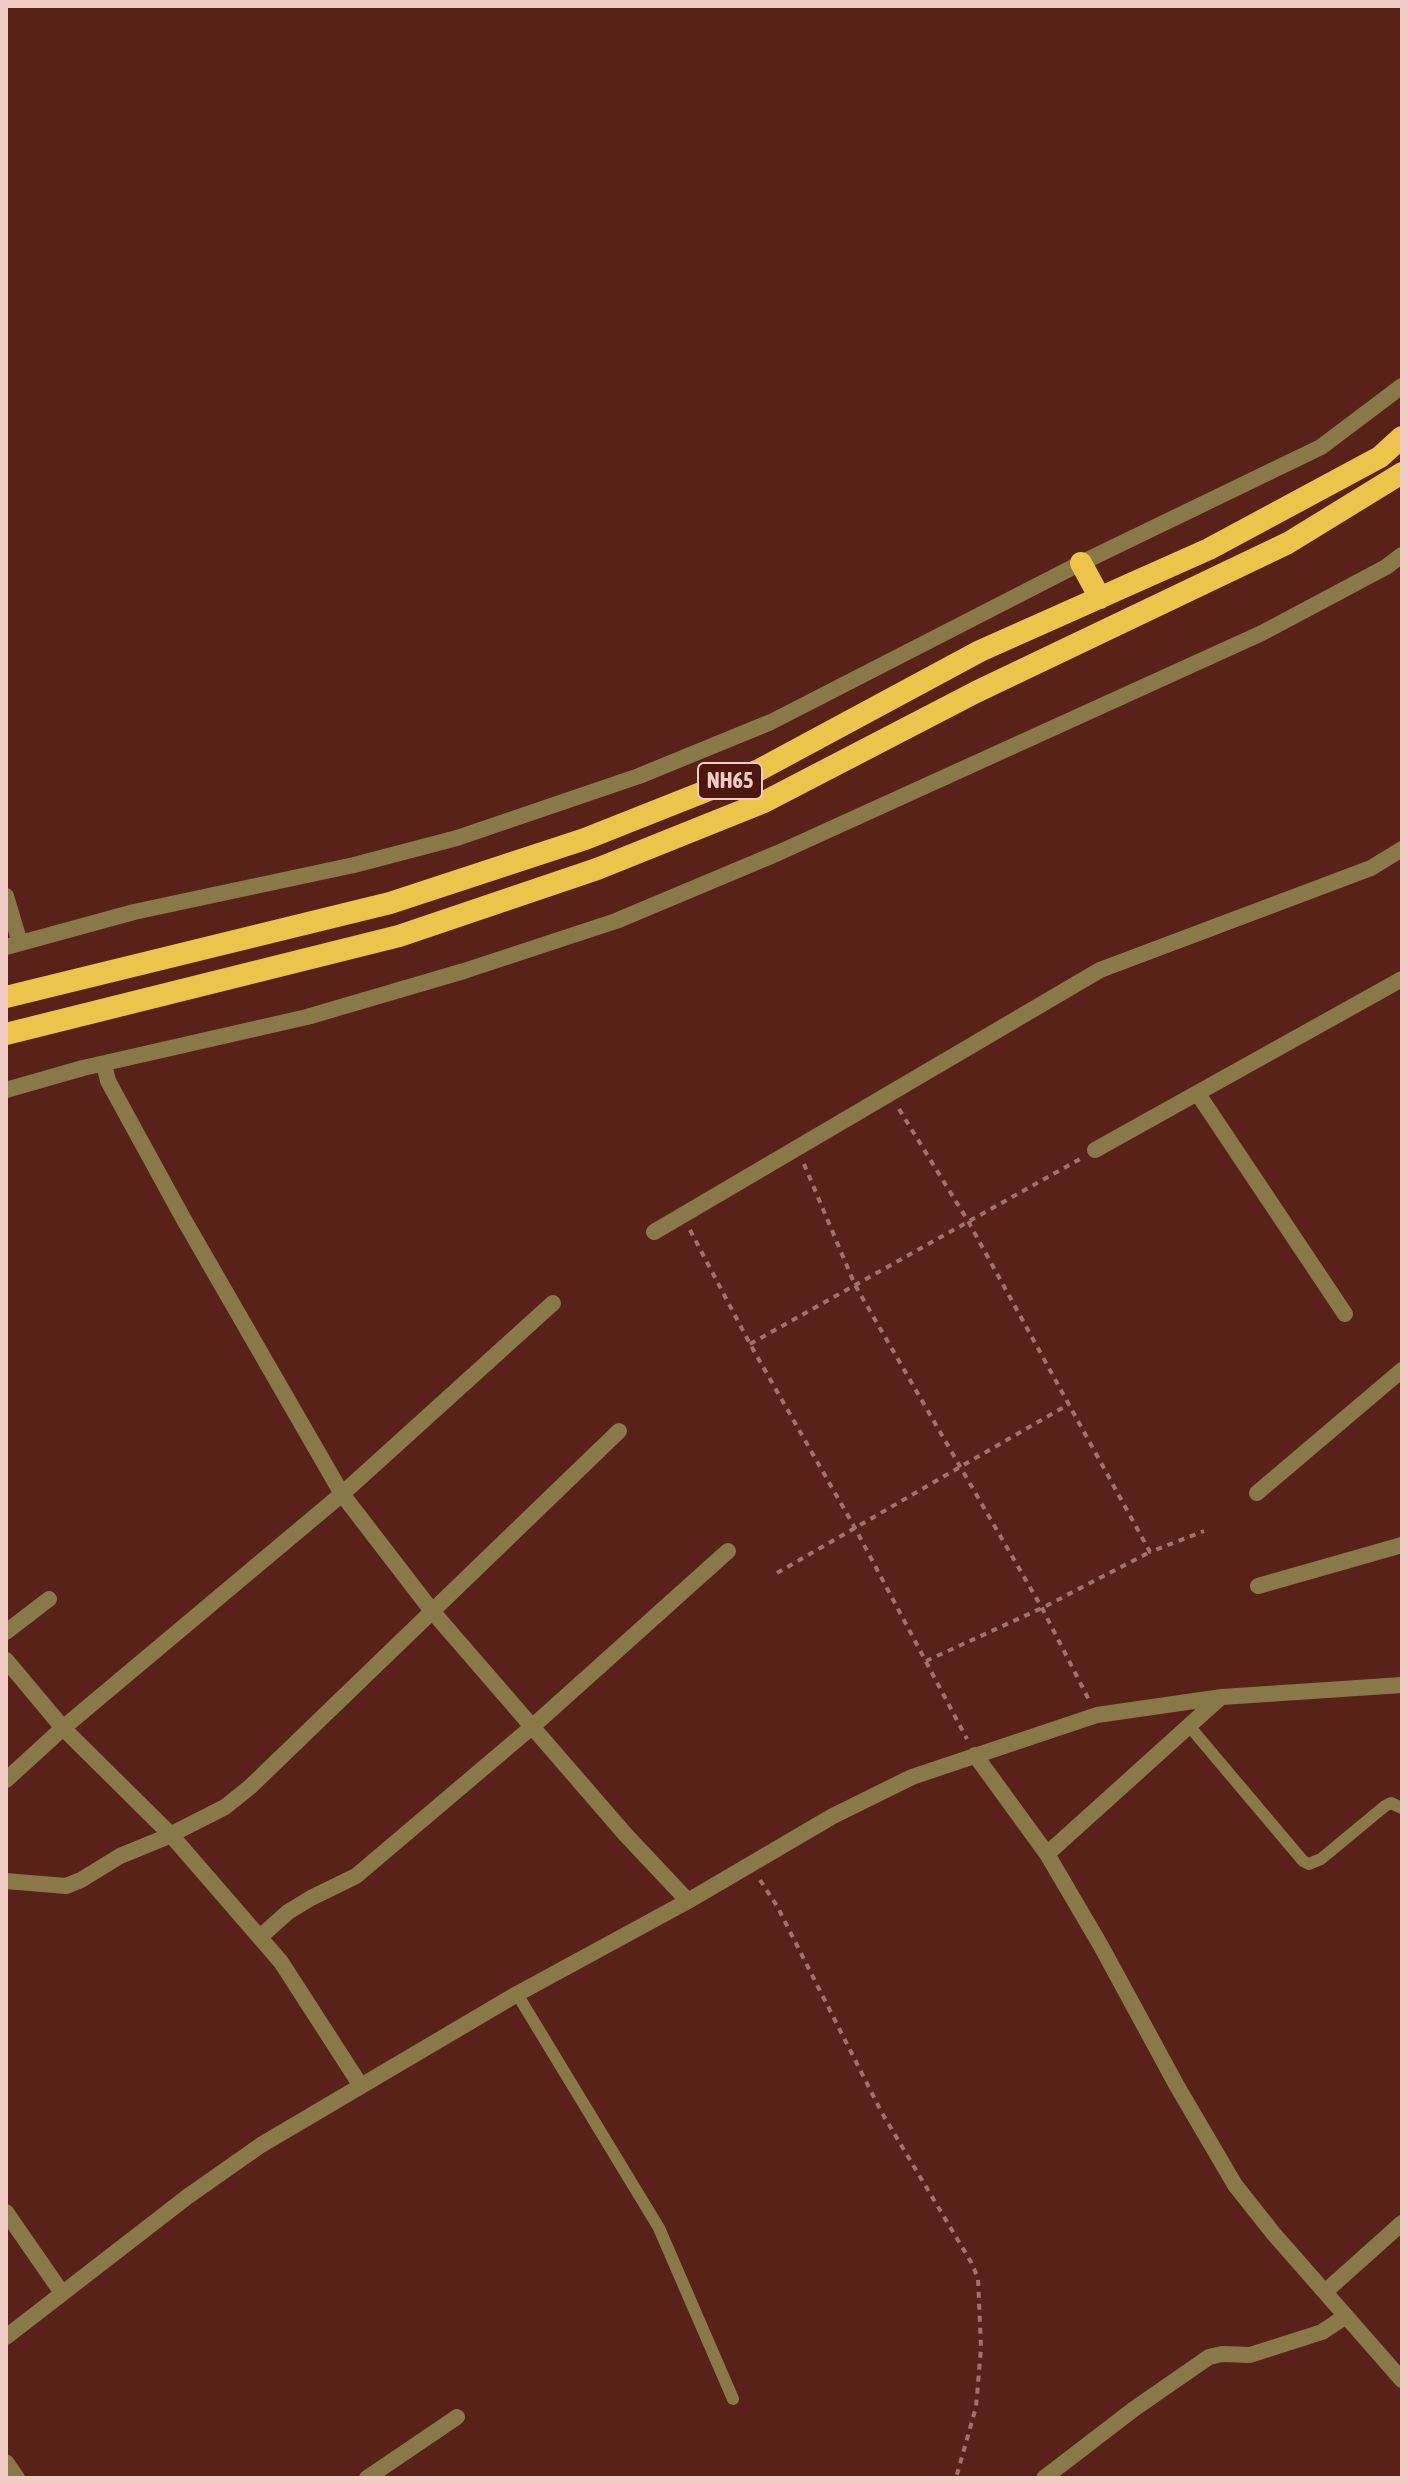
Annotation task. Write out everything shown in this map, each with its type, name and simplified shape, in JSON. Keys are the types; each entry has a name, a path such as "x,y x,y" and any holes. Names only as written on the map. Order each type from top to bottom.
{"highway":[{"name":"NH65","path":"6,997 390,903 585,839 759,770 980,651 1209,549 1380,457 1402,437"},
{"name":"NH65","path":"6,1034 399,936 611,864 764,802 976,692 1288,543 1402,473"},
{"path":"1081,563 1100,598"}],"street":[{"path":"6,896 13,945 134,912 354,865 457,838 639,776 771,722 1081,563 1321,447 1402,386"},
{"path":"6,1090 307,1017 464,971 616,921 778,853 1262,633 1386,567 1402,555"},
{"path":"654,1232 1100,970 1371,868 1402,849"},
{"path":"1095,1150 1402,979"},
{"path":"104,1064 108,1081 175,1204 342,1494 432,1611 625,1834 688,1901"},
{"path":"1198,1094 1345,1314"},
{"path":"6,1779 342,1494 553,1303"},
{"path":"1257,1493 1402,1370"},
{"path":"6,1881 66,1886 129,1852 171,1835 225,1807 250,1787 619,1431"},
{"path":"1258,1586 1402,1545"},
{"path":"260,1937 288,1912 356,1876 533,1726 728,1551"},
{"path":"6,1632 49,1599"},
{"path":"6,1660 63,1728 171,1835 281,1962 361,2086"},
{"path":"6,2337 187,2197 261,2145 517,1994 688,1901 833,1816 899,1784 1097,1715 1222,1697 1402,1685"},
{"path":"1047,1854 1222,1697"},
{"path":"975,1755 1047,1854 1235,2185 1402,2380"},
{"path":"6,2212 62,2293"},
{"path":"1326,2291 1402,2223"},
{"path":"1044,2478 1134,2409 1209,2357 1250,2355 1322,2332 1346,2316"},
{"path":"367,2478 457,2417"},
{"path":"6,2462 17,2478"}],"lane":[{"path":"1190,1727 1303,1861 1309,1864 1321,1859 1385,1806 1391,1803 1402,1808"},
{"path":"517,1994 659,2228 733,2399"}],"path":[{"path":"889,1093 968,1221 1150,1552"},
{"path":"796,1147 855,1285 1042,1608 1097,1715"},
{"path":"750,1344 1095,1150"},
{"path":"681,1214 750,1344 855,1528 975,1755"},
{"path":"777,1573 1069,1404"},
{"path":"926,1662 1042,1608 1150,1552 1204,1531"},
{"path":"751,1864 777,1906 882,2113 978,2278 981,2348 976,2407 956,2478"}]}
